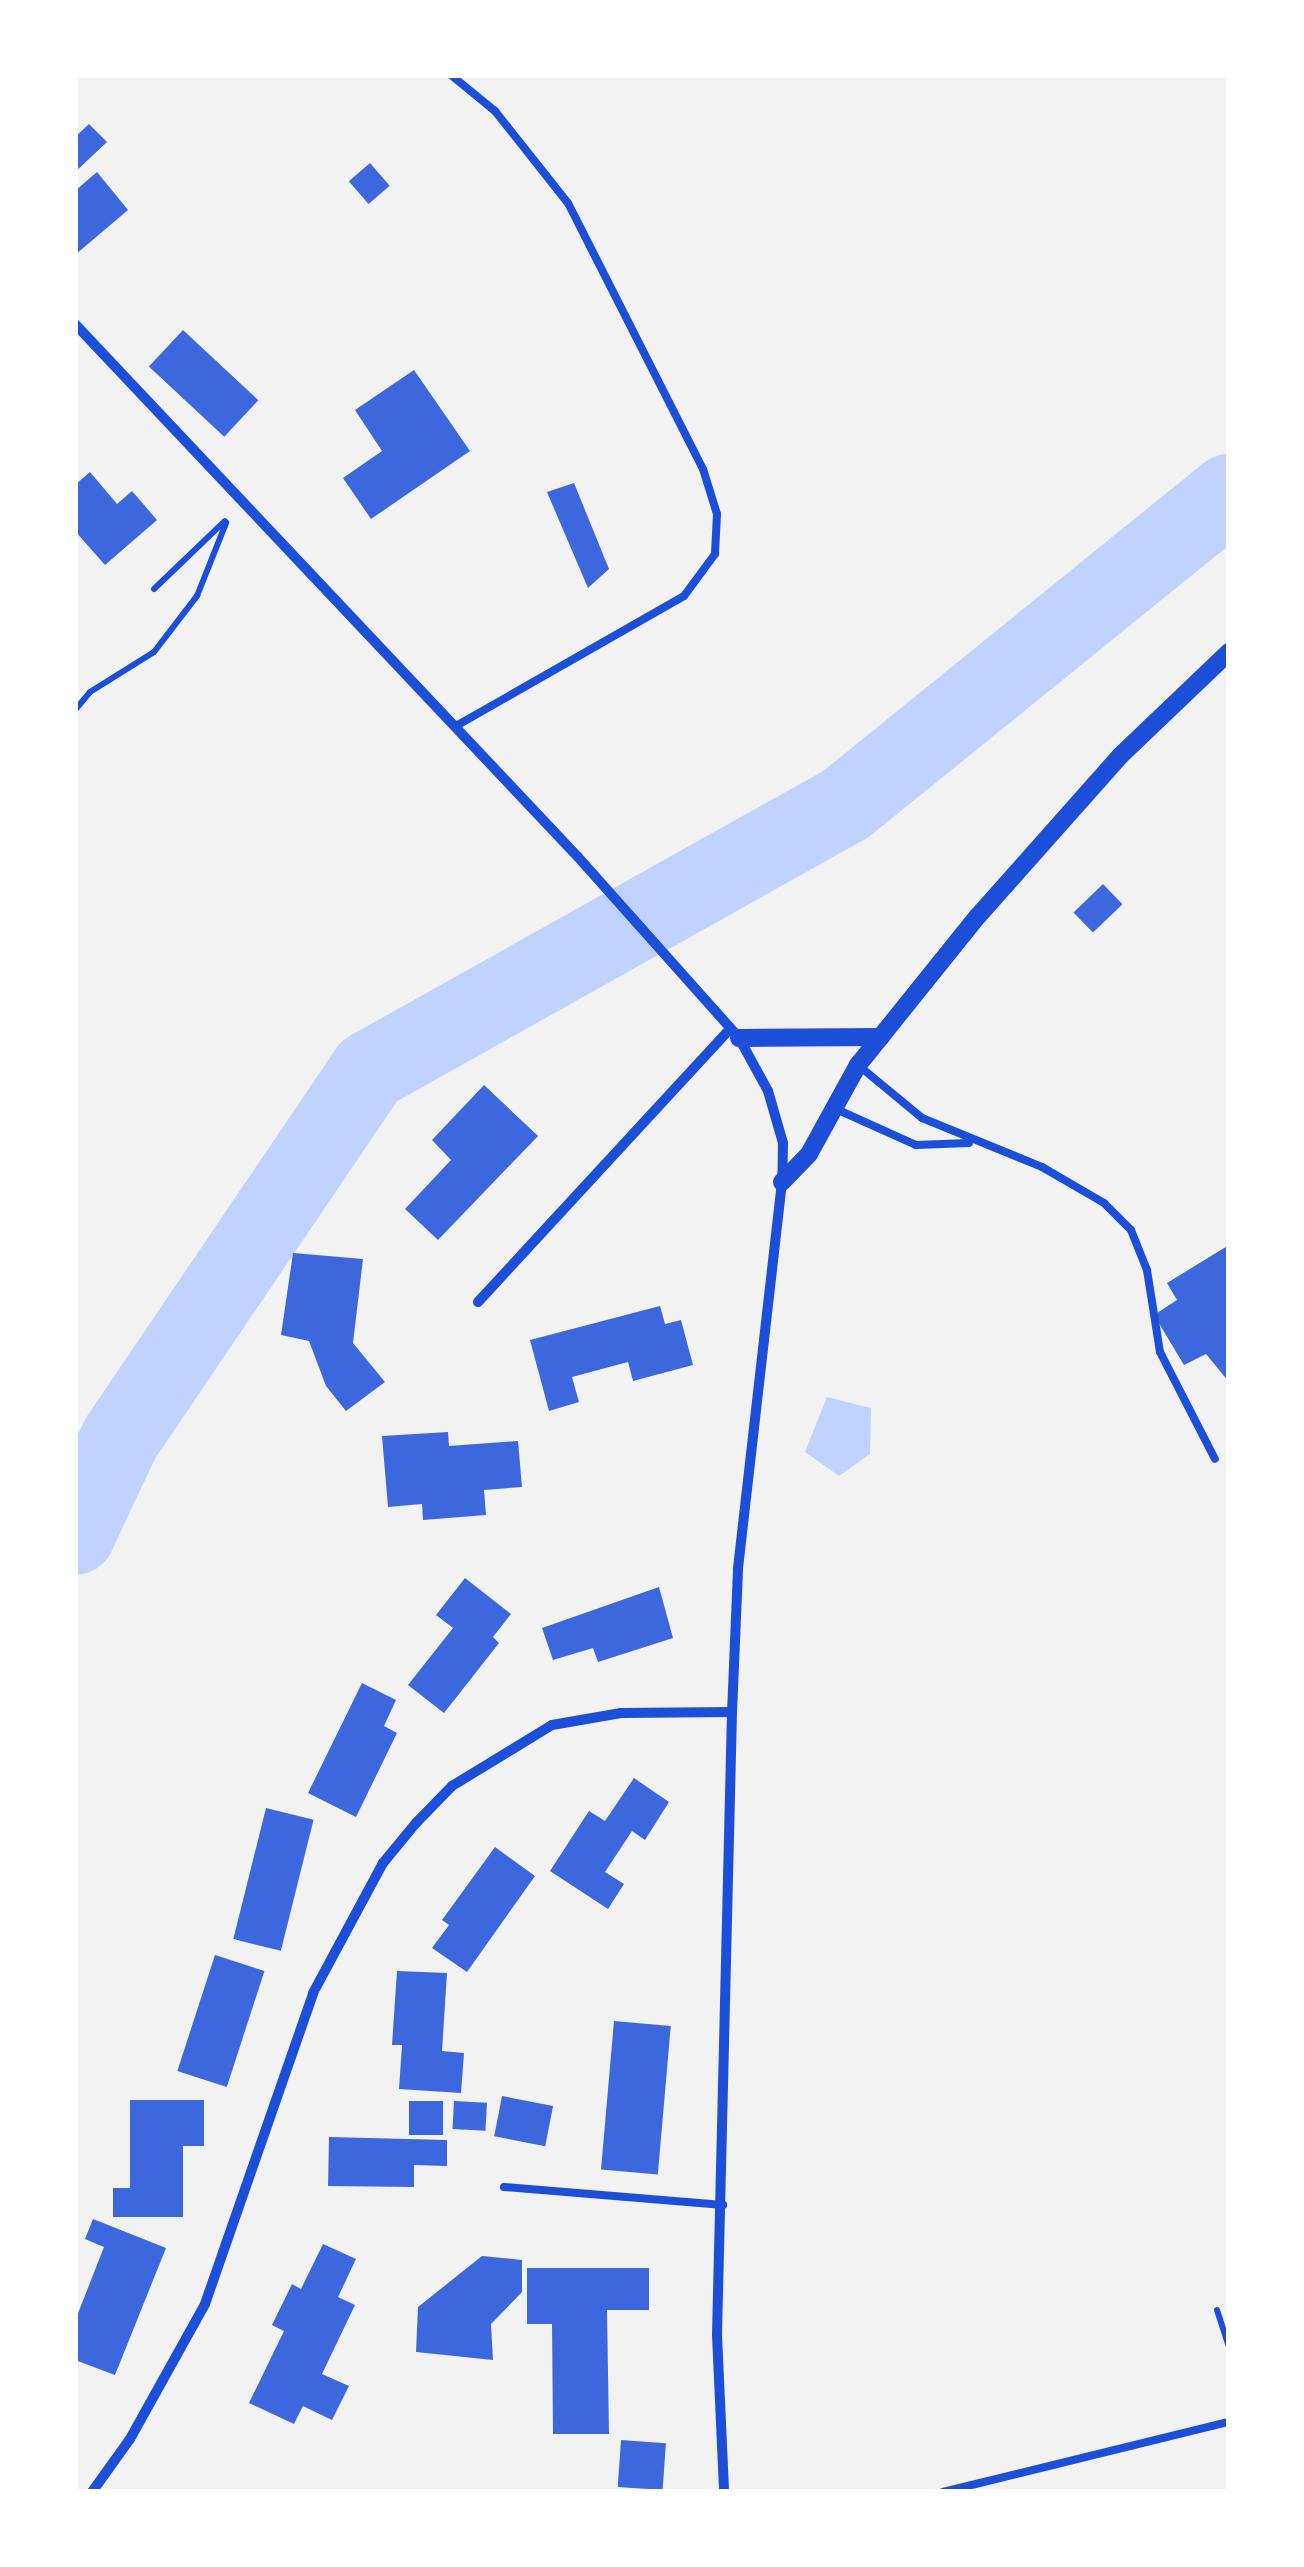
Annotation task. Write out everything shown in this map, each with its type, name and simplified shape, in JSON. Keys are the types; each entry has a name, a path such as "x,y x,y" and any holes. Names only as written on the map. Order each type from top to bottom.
{"street":[{"path":"75,324 578,857 735,1033 768,1091 783,1143 782,1182 738,1570 717,2335 724,2492"},
{"path":"782,1182 809,1154 858,1065 1050,830 1229,652"},
{"path":"478,1302 735,1033 882,1038"},
{"path":"92,2492 130,2439 205,2304 313,1993 383,1864 416,1823 452,1786 552,1725 622,1714 732,1712"}],"lane":[{"path":"451,75 495,111 568,204 704,469 718,514 714,554 684,596 456,726"},
{"path":"858,1065 922,1118 1042,1167 1104,1203 1131,1230 1148,1270 1160,1352 1216,1458"},
{"path":"832,1107 916,1145 974,1142"},
{"path":"504,2187 723,2206"},
{"path":"944,2492 1229,2422"}],"path":[{"path":"154,589 244,503"},
{"path":"75,710 90,692 154,652 197,596 229,518"},
{"path":"1217,2310 1229,2347"}],"water":[{"path":"827,1397 871,1408 870,1454 839,1476 805,1452"}],"building":[{"path":"89,124 107,142 75,172 75,137"},
{"path":"370,163 390,186 369,204 349,181"},
{"path":"97,172 128,210 75,255 75,191"},
{"path":"183,330 258,400 224,437 149,367"},
{"path":"414,370 470,451 371,519 343,478 382,451 355,410"},
{"path":"90,472 117,504 132,491 157,520 105,565 75,531 75,485"},
{"path":"574,483 609,569 588,588 547,492"},
{"path":"1103,884 1122,904 1093,933 1074,912"},
{"path":"484,1085 538,1136 438,1240 405,1209 451,1160 432,1140"},
{"path":"1229,1245 1229,1382 1206,1354 1184,1365 1154,1315 1177,1300 1167,1283"},
{"path":"293,1253 363,1259 353,1343 385,1382 346,1411 326,1386 309,1341 281,1335"},
{"path":"660,1306 665,1324 681,1320 693,1365 633,1381 628,1362 572,1377 579,1402 549,1411 530,1340"},
{"path":"448,1432 449,1446 518,1441 522,1487 484,1490 486,1515 423,1520 422,1504 388,1507 382,1436"},
{"path":"465,1578 511,1614 493,1637 499,1643 444,1713 408,1685 453,1628 436,1615"},
{"path":"659,1587 673,1638 598,1662 593,1648 553,1660 542,1628"},
{"path":"362,1683 396,1700 384,1726 397,1733 356,1817 308,1793"},
{"path":"634,1778 669,1802 645,1840 632,1831 605,1872 624,1884 608,1909 550,1871 589,1811 605,1821"},
{"path":"266,1808 314,1820 281,1951 233,1939"},
{"path":"495,1847 535,1876 467,1972 432,1948 449,1925 442,1920"},
{"path":"215,1955 264,1971 227,2087 177,2071"},
{"path":"397,1971 447,1973 442,2051 464,2053 461,2093 399,2089 402,2045 392,2045"},
{"path":"614,2021 671,2026 658,2174 601,2169"},
{"path":"502,2096 553,2106 545,2146 494,2136"},
{"path":"130,2100 204,2100 204,2146 183,2146 183,2217 113,2217 113,2188 130,2188"},
{"path":"409,2101 443,2101 443,2135 409,2135"},
{"path":"454,2101 487,2103 485,2131 453,2129"},
{"path":"329,2137 447,2140 447,2166 414,2165 414,2187 328,2186"},
{"path":"93,2219 166,2248 115,2375 75,2360 75,2321 104,2247 85,2239"},
{"path":"323,2244 356,2259 338,2297 355,2305 322,2374 349,2386 332,2420 303,2406 294,2424 249,2403 284,2331 272,2325 292,2284 301,2289"},
{"path":"482,2256 522,2260 522,2292 491,2324 493,2360 416,2352 418,2307"},
{"path":"527,2268 649,2268 649,2310 607,2310 609,2434 553,2434 552,2324 527,2324"},
{"path":"621,2440 666,2443 663,2490 618,2487"}],"waterway":[{"path":"75,1535 120,1439 369,1071 846,804 1229,494"}]}
